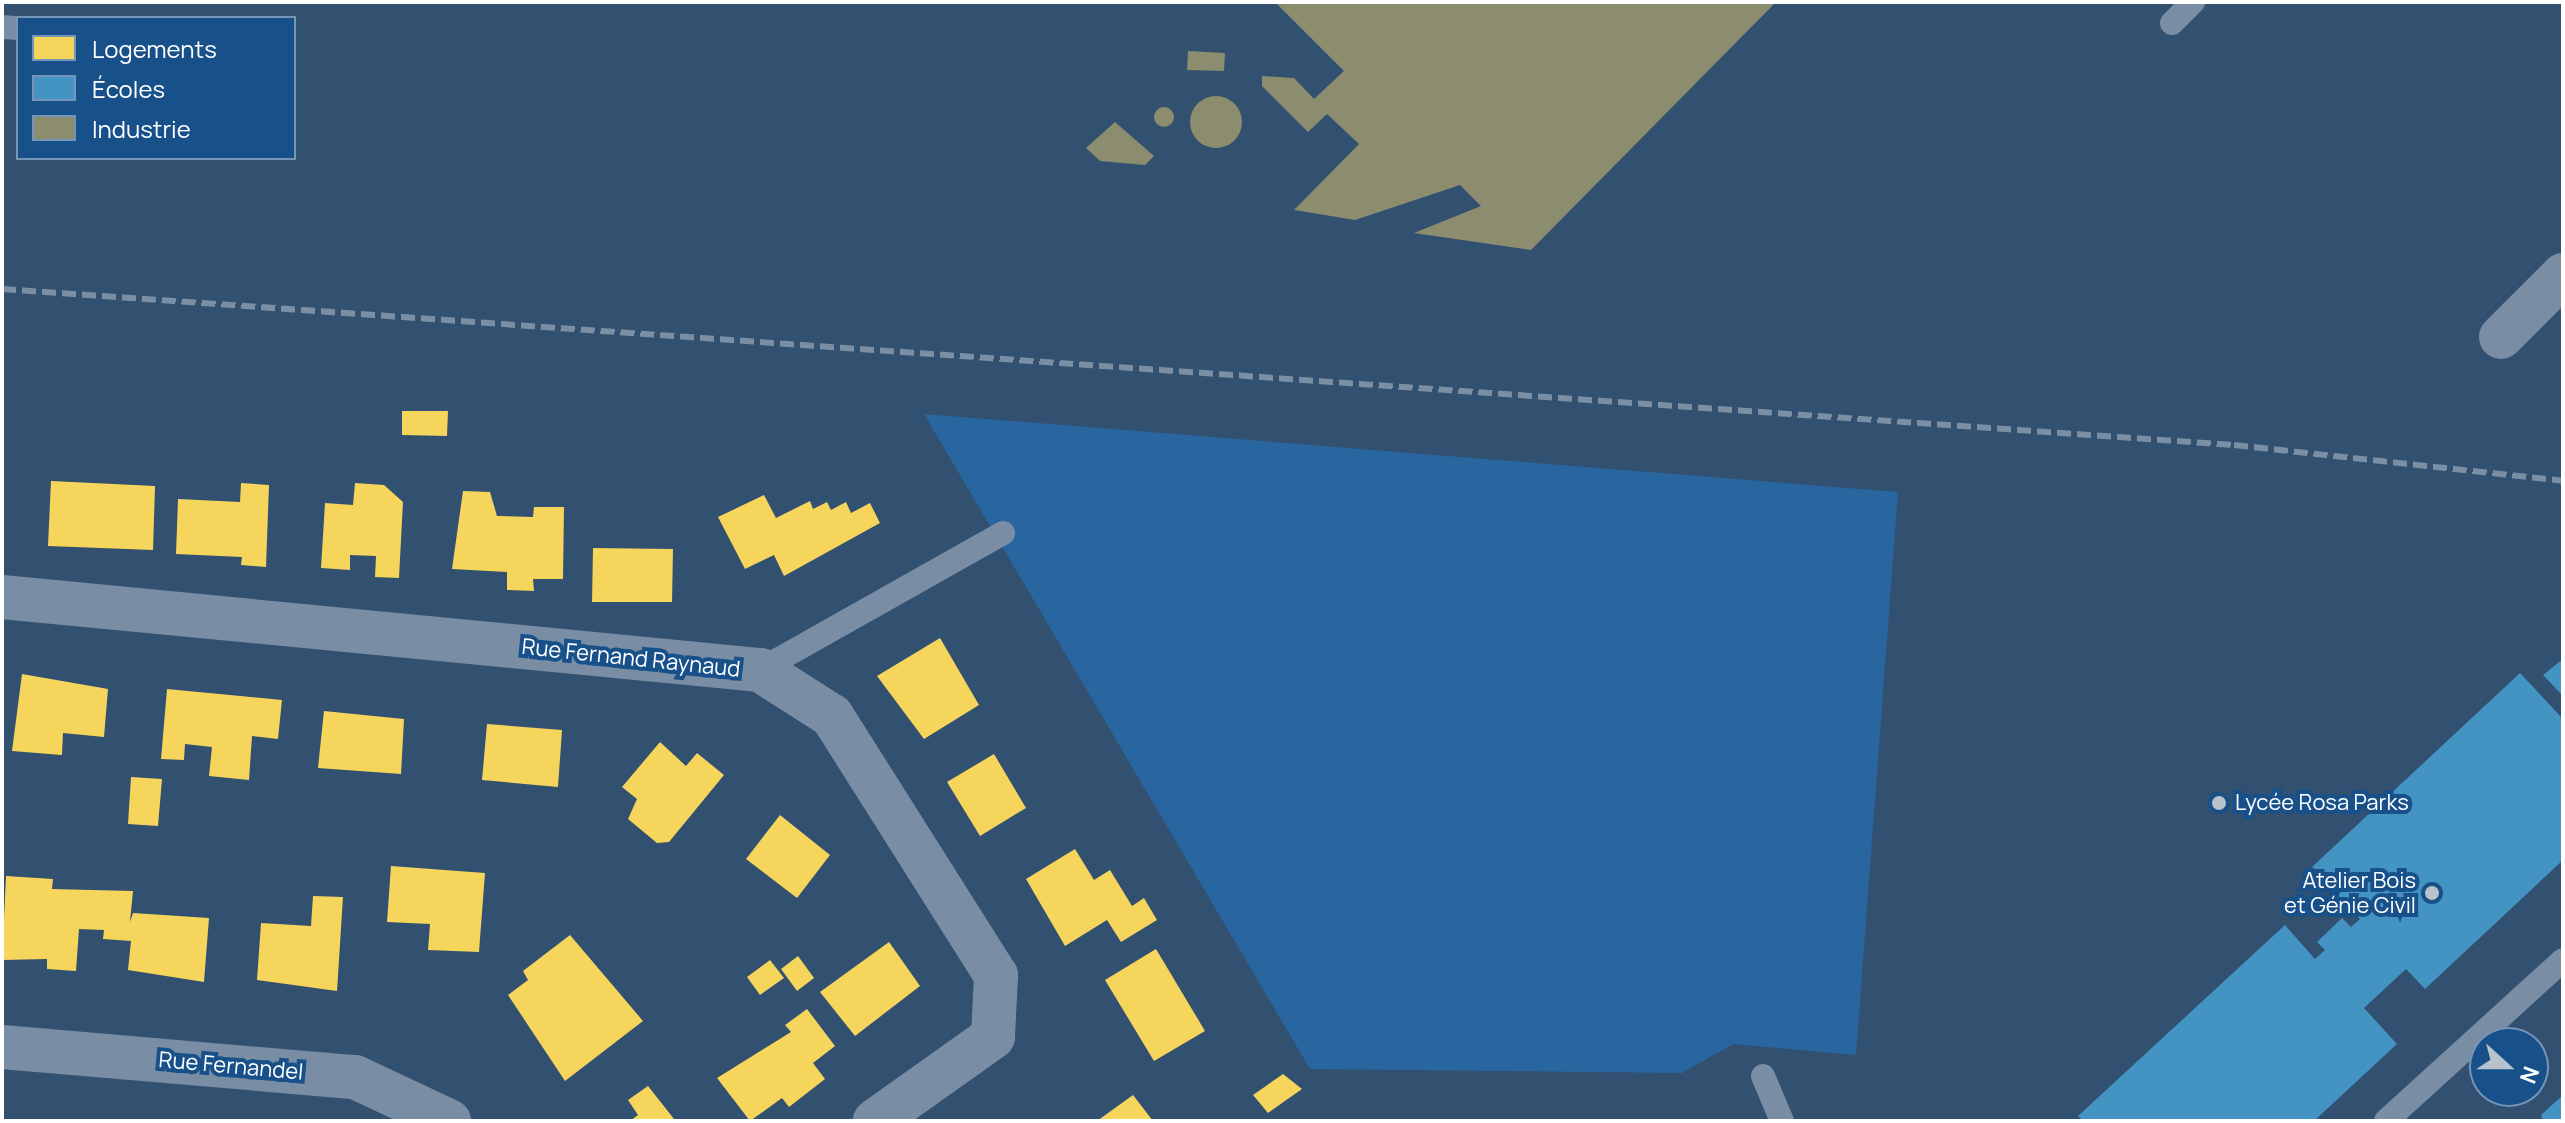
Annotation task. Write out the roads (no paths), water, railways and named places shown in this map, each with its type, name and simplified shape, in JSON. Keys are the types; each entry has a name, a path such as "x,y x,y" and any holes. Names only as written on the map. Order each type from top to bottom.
{"street":[{"path":"2501,337 2563,275"},
{"name":"Rue Fernand Raynaud","path":"2,597 760,670 832,716 996,975 993,1037 875,1121"},
{"name":"Rue Fernandel","path":"2,1047 355,1077 449,1121"}],"lane":[{"path":"2172,23 2193,2"},
{"path":"760,670 1003,533"},
{"path":"2386,1121 2563,960"},
{"path":"1763,1076 1782,1121"}],"railway":[{"path":"2,289 2234,445 2563,481"}],"place":[{"name":"Lycée Rosa Parks","path":"2219,803"},
{"name":"Atelier Bois et Génie Civil","path":"2432,893"}]}
